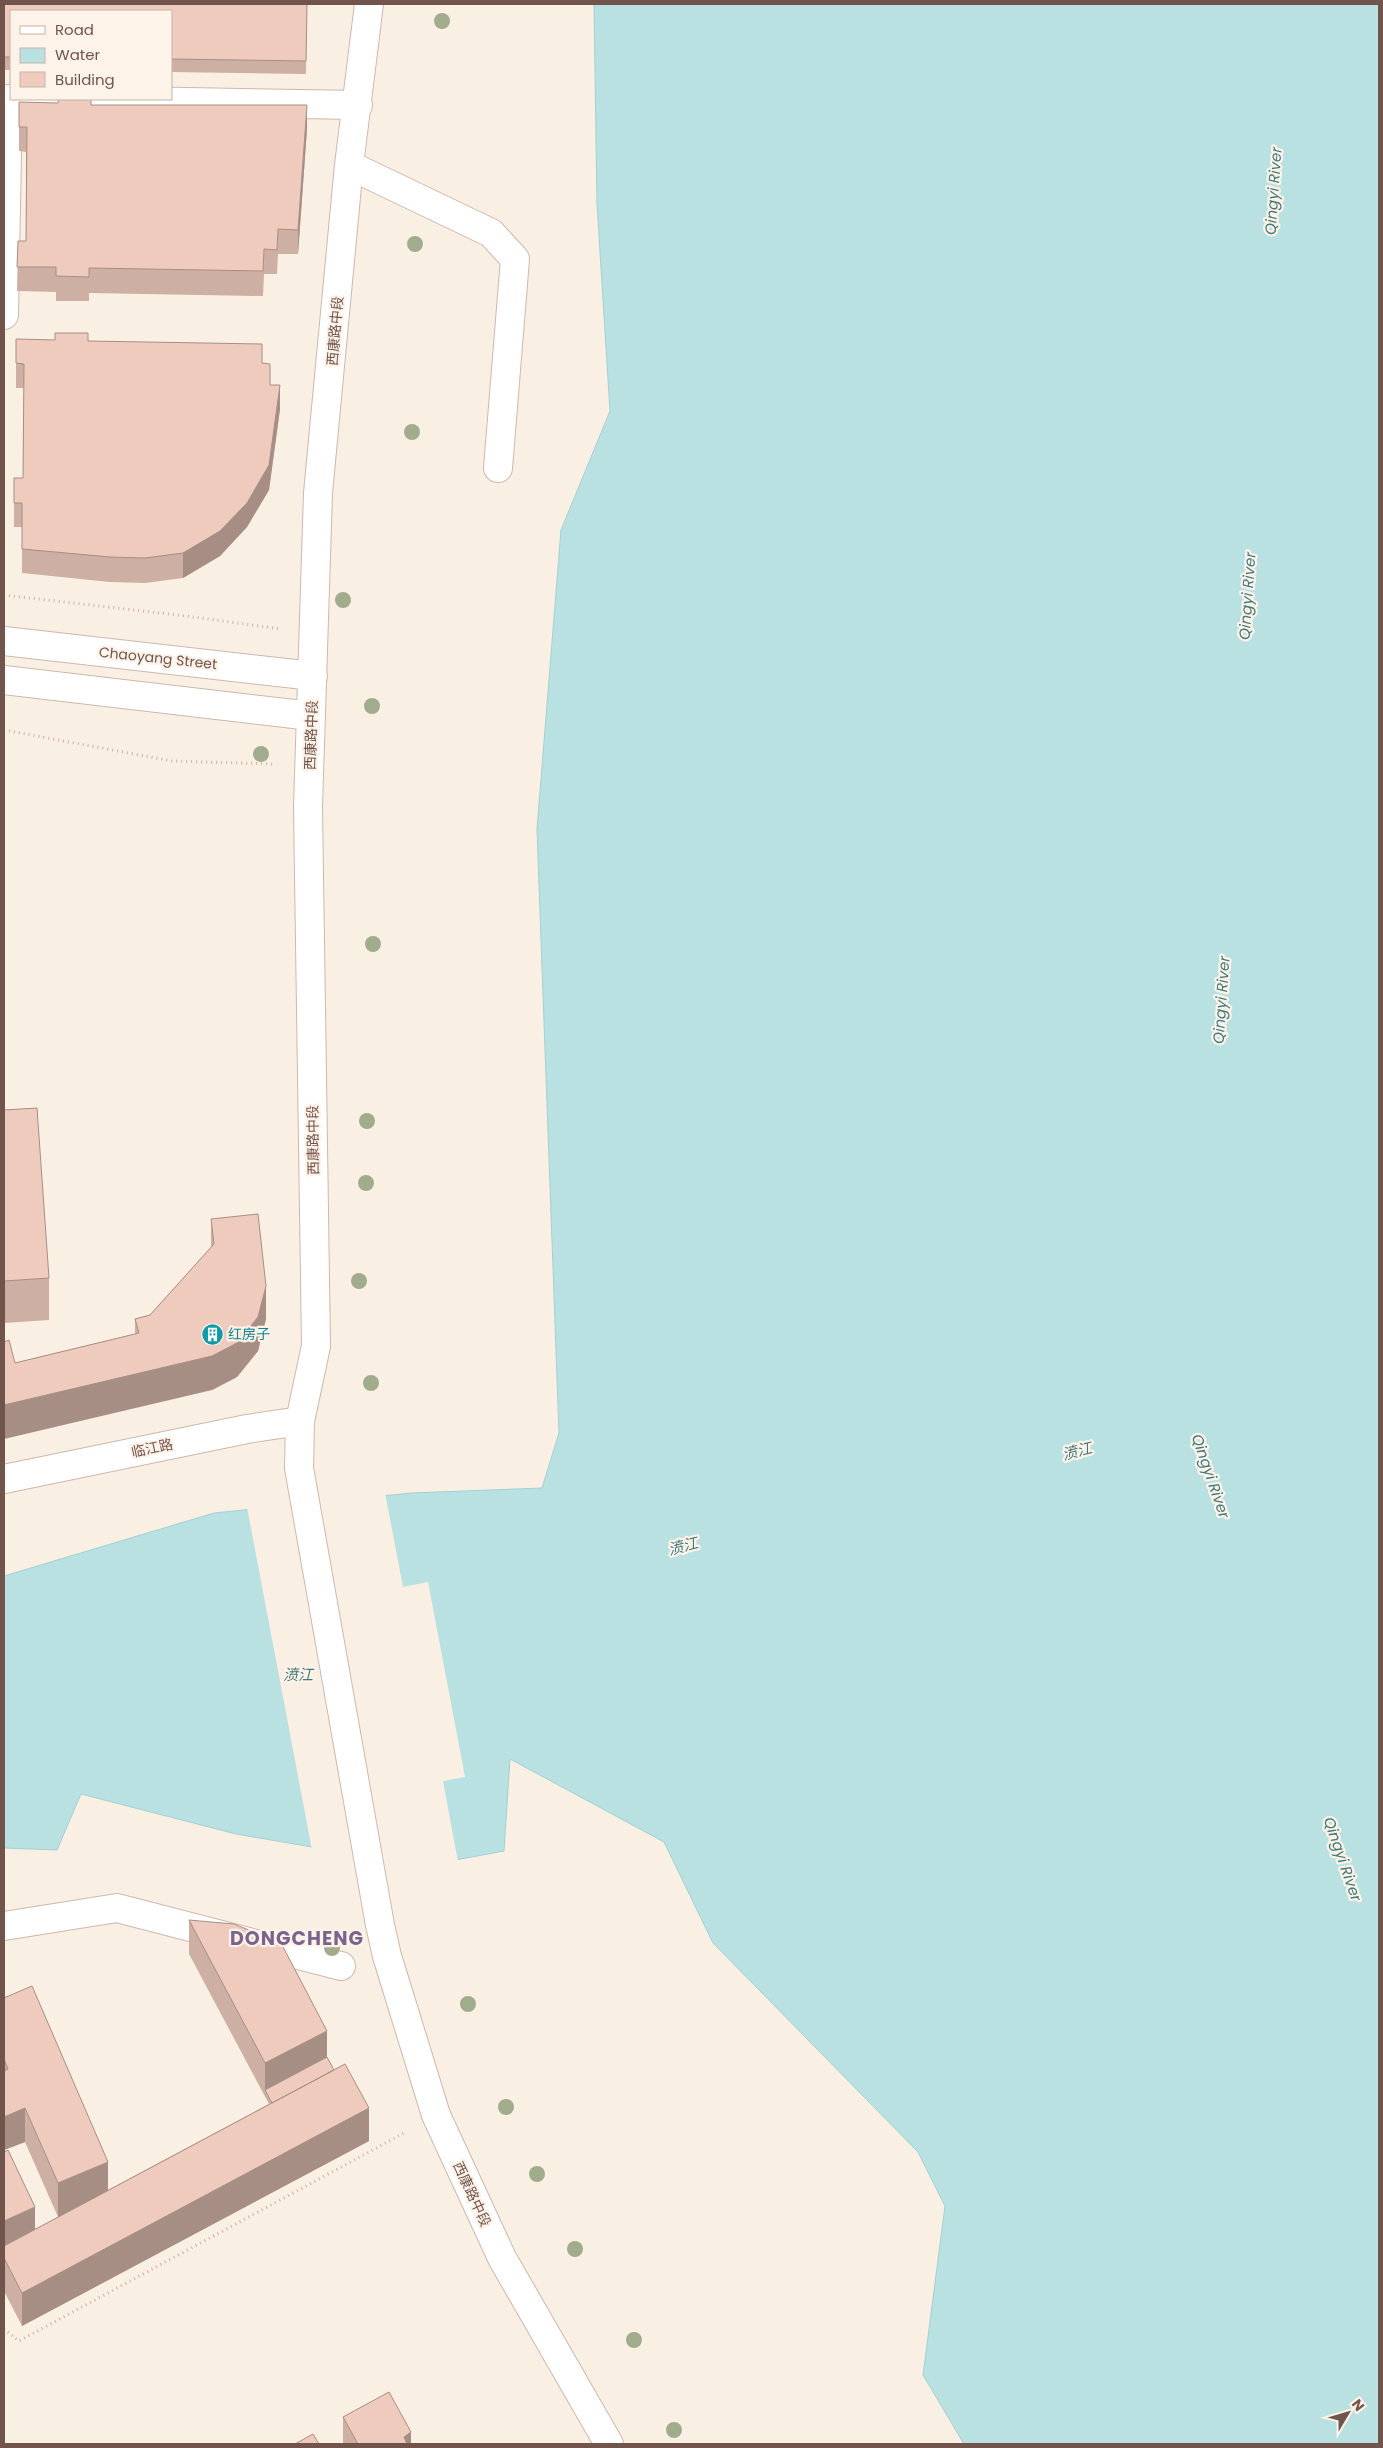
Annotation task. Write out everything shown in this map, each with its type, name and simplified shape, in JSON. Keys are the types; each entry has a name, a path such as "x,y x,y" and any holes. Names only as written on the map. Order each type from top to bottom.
{"street":[{"name":"西康路中段","path":"369,4 358,105 349,165 318,493 308,807 316,1346 300,1421 299,1468 380,1925 387,1956 436,2115 502,2258 609,2444"},
{"path":"4,315 11,100"},
{"path":"69,100 358,105"},
{"path":"349,165 491,232 515,259 498,468"},
{"name":"Chaoyang Street","path":"4,641 313,676"},
{"path":"4,680 311,716"},
{"name":"临江路","path":"4,1479 247,1429 300,1421"},
{"path":"4,1926 117,1908 341,1966"}],"path":[{"path":"4,595 291,630"},
{"path":"4,730 172,760 277,764"},
{"path":"4,2329 19,2341 436,2115"}],"water":[{"path":"594,4 1379,4 1379,2444 964,2444 923,2375 945,2206 918,2152 713,1943 664,1842 510,1759 504,1851 423,1866 236,1834 81,1794 57,1850 4,1848 4,1576 214,1513 411,1493 542,1488 559,1433 537,829 561,530 610,411 597,204"}],"pier":[{"path":"385,1493 403,1587 428,1582 465,1777 443,1781 458,1862 422,1869 312,1850 247,1507"}],"building":[{"path":"4,4 307,4 306,61 172,59 172,10 10,10 10,57 4,57"},
{"path":"58,100 91,100 91,105 307,105 298,230 278,229 277,250 264,249 263,271 89,268 89,277 56,276 56,267 17,267 18,241 26,241 27,127 19,127 19,102 58,103"},
{"path":"55,333 88,333 88,341 262,344 262,363 270,364 270,385 280,385 269,465 247,503 220,531 183,553 145,558 110,557 22,549 22,503 14,503 14,478 23,478 24,364 16,363 16,339 55,340"},
{"path":"37,1108 49,1278 4,1281 4,1110"},
{"path":"258,1214 266,1286 258,1317 237,1343 212,1356 4,1405 4,1342 9,1340 15,1363 139,1333 135,1319 150,1315 214,1244 211,1219"},
{"path":"189,1920 234,1924 281,1943 327,2031 265,2063"},
{"path":"32,1986 108,2162 58,2183 25,2108 4,2117 4,2071 8,2069 4,2059 4,1998"},
{"path":"327,2057 334,2070 272,2103 265,2090"},
{"path":"345,2064 369,2108 22,2293 4,2258 4,2246"},
{"path":"8,2150 35,2207 4,2221 4,2152"},
{"path":"389,2392 411,2432 404,2437 407,2444 358,2444 343,2417"},
{"path":"313,2434 319,2444 295,2444"}],"place":[{"name":"红房子","path":"212,1334"}],"district":[{"name":"DONGCHENG","path":"297,1938"}],"water label":[{"name":"Qingyi River","path":"1273,191"},
{"name":"Qingyi River","path":"1247,596"},
{"name":"Qingyi River","path":"1221,1000"},
{"name":"𣸣江","path":"1077,1451"},
{"name":"Qingyi River","path":"1211,1476"},
{"name":"𣸣江","path":"683,1546"},
{"name":"𣸣江","path":"298,1674"},
{"name":"Qingyi River","path":"1343,1859"}]}
